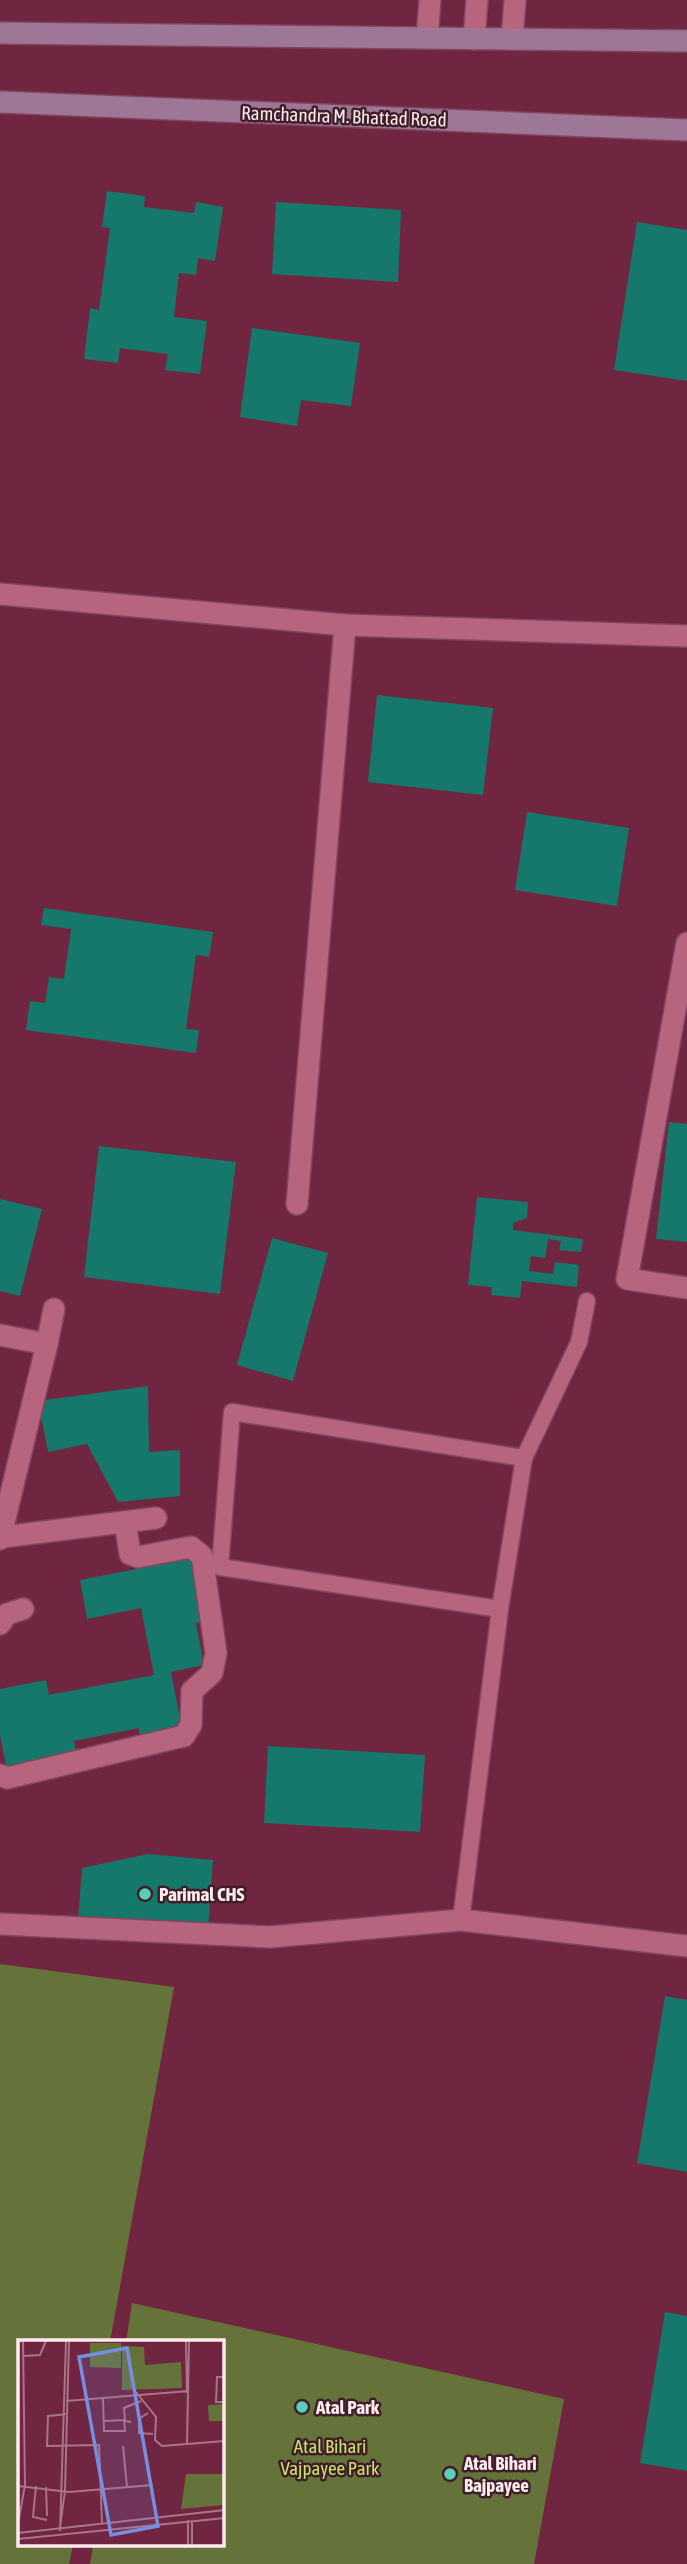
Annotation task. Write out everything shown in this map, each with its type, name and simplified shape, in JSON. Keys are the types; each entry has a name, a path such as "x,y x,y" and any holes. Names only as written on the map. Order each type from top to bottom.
{"main road":[{"path":"0,33 687,41"},
{"name":"Ramchandra M. Bhattad Road","path":"0,102 687,130"}],"street":[{"path":"427,38 430,0"},
{"path":"474,39 477,0"},
{"path":"512,39 515,0"},
{"path":"0,594 345,625 687,636"},
{"path":"297,1204 345,625"},
{"path":"687,943 627,1279 687,1288"},
{"path":"54,1309 1,1538 156,1518"},
{"path":"0,1335 47,1344"},
{"path":"0,1775 6,1779 184,1736 191,1725 192,1691 212,1673 216,1653 202,1556 191,1548 138,1557 130,1554 125,1522"},
{"path":"0,1624 7,1614 23,1609"},
{"path":"0,1924 270,1937 461,1920 687,1946"}],"lane":[{"path":"461,1920 500,1609 524,1458 579,1342 587,1301"},
{"path":"500,1609 220,1567 232,1412 524,1458"}],"green space":[{"path":"0,1964 174,1987 110,2340 18,2340 18,2546 73,2546 69,2564 0,2564"},
{"name":"Atal Bihari Vajpayee Park","path":"132,2303 564,2399 534,2564 90,2564 93,2546 224,2546 224,2340 126,2340"}],"building":[{"path":"107,191 145,196 144,207 194,213 196,202 223,207 215,261 198,258 196,275 179,273 174,317 207,321 200,374 165,370 168,354 120,348 118,363 84,359 90,308 99,310 110,228 102,227"},
{"path":"276,202 401,210 398,282 272,274"},
{"path":"637,222 687,230 687,381 614,370"},
{"path":"252,328 360,343 351,406 301,400 297,426 240,417"},
{"path":"377,695 493,708 483,795 368,782"},
{"path":"527,812 629,828 617,906 515,890"},
{"path":"44,908 213,932 209,957 196,955 186,1029 199,1030 196,1053 26,1030 30,1001 45,1003 49,977 64,979 71,929 41,925"},
{"path":"669,1122 687,1124 687,1242 656,1239"},
{"path":"99,1146 236,1162 220,1294 84,1277"},
{"path":"477,1197 528,1202 527,1218 513,1223 513,1230 583,1239 581,1252 559,1250 561,1241 548,1239 545,1258 531,1256 529,1271 553,1274 555,1262 579,1265 577,1287 522,1281 520,1298 491,1295 492,1287 468,1285"},
{"path":"0,1199 42,1209 20,1296 0,1291"},
{"path":"272,1238 328,1253 293,1381 237,1365"},
{"path":"148,1386 149,1452 180,1450 180,1496 118,1502 87,1444 48,1452 38,1401"},
{"path":"193,1558 205,1621 196,1623 204,1665 171,1672 182,1729 140,1737 139,1728 74,1741 77,1758 7,1771 0,1735 0,1689 46,1680 49,1695 154,1675 141,1608 87,1619 80,1580"},
{"path":"268,1746 425,1755 420,1832 264,1823"},
{"name":"Parimal CHS","path":"148,1854 213,1860 208,1931 78,1920 82,1868"},
{"path":"665,1996 687,2000 687,2172 637,2163"},
{"path":"665,2312 687,2316 687,2471 640,2463"}],"place":[{"name":"Parimal CHS","path":"145,1894"},
{"name":"Atal Park","path":"302,2407"},
{"name":"Atal Bihari Bajpayee","path":"450,2474"}]}
